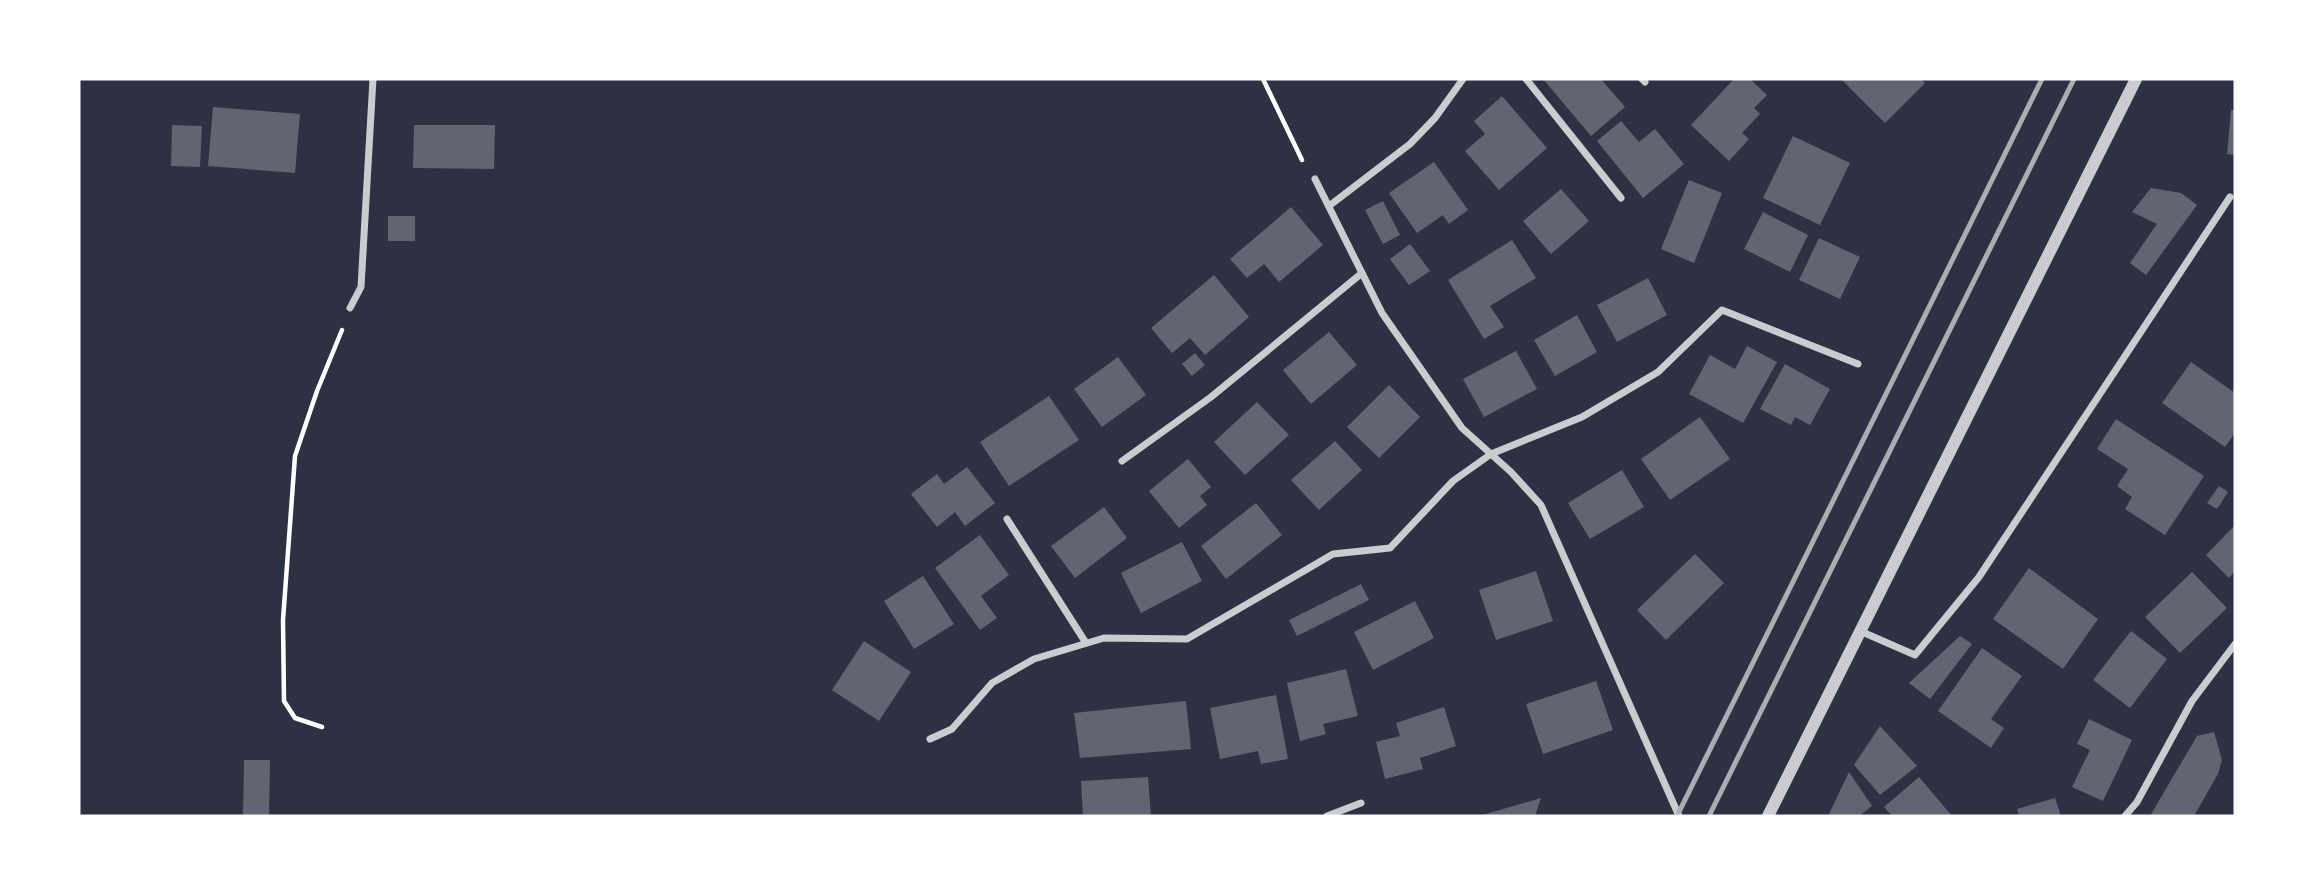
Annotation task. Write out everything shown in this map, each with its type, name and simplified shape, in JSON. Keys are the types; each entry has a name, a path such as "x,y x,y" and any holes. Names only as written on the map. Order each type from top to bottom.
{"street":[{"path":"350,308 361,287 373,79"},
{"path":"1329,206 1410,144 1435,118 1463,79"},
{"path":"1526,79 1621,198"},
{"path":"1768,816 2136,79"},
{"path":"1315,179 1382,313 1462,428 1541,505 1679,816"},
{"path":"1860,631 1915,655 1979,577 2230,197"},
{"path":"1122,461 1211,397 1362,273"},
{"path":"930,739 952,729 992,683 1034,659 1104,638 1187,639 1333,554 1390,548 1453,481 1491,454 1582,417 1658,372 1722,310 1858,364"},
{"path":"1007,519 1086,643"},
{"path":"2126,816 2137,803 2192,701 2235,644"},
{"path":"1327,816 1361,803"}],"path":[{"path":"1263,79 1296,151 1315,179"},
{"path":"323,727 295,718 284,701 283,620 295,456 350,308"}],"building":[{"path":"1543,79 1601,79 1625,107 1591,136"},
{"path":"1734,79 1750,79 1767,95 1754,108 1760,114 1742,133 1749,139 1729,161 1691,125"},
{"path":"1841,79 1921,79 1925,83 1885,123"},
{"path":"1502,96 1547,148 1499,190 1465,151 1485,134 1474,121"},
{"path":"213,107 300,114 295,173 208,166"},
{"path":"2231,110 2235,110 2235,155 2227,154"},
{"path":"1621,121 1639,142 1655,129 1684,164 1643,198 1597,141"},
{"path":"172,125 202,126 200,167 171,166"},
{"path":"414,125 495,125 494,169 413,168"},
{"path":"1793,136 1850,163 1820,225 1763,198"},
{"path":"1434,162 1468,210 1449,224 1443,215 1417,233 1389,193"},
{"path":"1689,180 1722,193 1694,263 1661,249"},
{"path":"2151,188 2181,193 2197,205 2146,275 2130,263 2157,224 2132,212"},
{"path":"1561,189 1589,221 1551,254 1523,221"},
{"path":"1383,201 1400,235 1383,244 1365,210"},
{"path":"1291,207 1323,245 1279,282 1264,264 1247,278 1230,259"},
{"path":"1763,212 1808,235 1790,272 1744,249"},
{"path":"388,216 415,216 415,241 388,241"},
{"path":"1819,238 1860,257 1840,299 1799,280"},
{"path":"1512,240 1536,278 1490,306 1504,327 1484,339 1448,280"},
{"path":"1410,244 1430,271 1409,285 1390,259"},
{"path":"1214,275 1249,317 1205,355 1190,338 1172,353 1151,328"},
{"path":"1648,278 1667,315 1617,342 1597,305"},
{"path":"1577,315 1597,352 1555,376 1534,340"},
{"path":"1329,332 1357,365 1311,404 1283,370"},
{"path":"1747,346 1777,362 1743,423 1689,394 1710,355 1735,369"},
{"path":"1516,351 1537,389 1484,417 1463,379"},
{"path":"1195,353 1205,365 1192,376 1182,364"},
{"path":"1118,357 1146,395 1102,427 1074,389"},
{"path":"2191,362 2235,393 2235,433 2225,447 2162,403"},
{"path":"1785,364 1830,389 1810,425 1795,417 1791,425 1760,409"},
{"path":"1389,385 1420,417 1379,458 1347,427"},
{"path":"1049,396 1079,440 1009,486 980,442"},
{"path":"1257,402 1289,435 1245,475 1214,442"},
{"path":"1700,417 1730,459 1670,500 1641,459"},
{"path":"2116,419 2204,476 2165,535 2125,509 2132,497 2117,486 2128,469 2097,449"},
{"path":"1335,441 1362,470 1319,510 1291,480"},
{"path":"1188,459 1211,487 1200,496 1207,505 1179,528 1149,491"},
{"path":"967,467 995,503 965,526 955,512 937,527 911,494 937,474 944,484"},
{"path":"1622,470 1644,507 1590,539 1568,503"},
{"path":"2219,486 2228,492 2217,509 2207,503"},
{"path":"1256,503 1282,535 1226,579 1201,546"},
{"path":"1104,507 1127,538 1075,578 1051,546"},
{"path":"2235,525 2235,571 2229,578 2206,555"},
{"path":"980,535 1009,575 981,596 997,618 980,630 935,568"},
{"path":"1182,542 1202,581 1141,613 1121,573"},
{"path":"1695,554 1724,583 1666,640 1637,610"},
{"path":"2029,568 2098,619 2063,669 1993,619"},
{"path":"1536,571 1553,621 1496,640 1479,590"},
{"path":"2192,572 2227,608 2180,653 2145,617"},
{"path":"923,576 954,624 914,649 884,601"},
{"path":"1361,584 1369,600 1297,636 1289,620"},
{"path":"1415,601 1434,638 1373,670 1354,632"},
{"path":"2131,631 2167,659 2130,708 2093,680"},
{"path":"1960,636 1972,644 1930,699 1909,683"},
{"path":"864,641 911,672 879,721 832,690"},
{"path":"1982,648 2022,676 1991,719 2004,728 1991,748 1938,711"},
{"path":"1346,669 1358,716 1323,724 1326,734 1300,741 1287,683"},
{"path":"1596,681 1613,730 1543,754 1526,704"},
{"path":"1276,695 1288,759 1261,764 1258,751 1220,759 1210,708"},
{"path":"1186,701 1191,749 1080,758 1074,713"},
{"path":"1444,707 1456,746 1420,758 1423,769 1385,779 1376,742 1400,736 1396,723"},
{"path":"2089,719 2132,740 2103,801 2072,787 2090,750 2077,744"},
{"path":"1880,726 1917,766 1880,795 1854,765"},
{"path":"2214,732 2222,760 2218,774 2194,816 2150,816 2197,736"},
{"path":"244,760 270,760 269,816 243,816"},
{"path":"1849,772 1872,806 1859,816 1828,816"},
{"path":"1148,777 1151,816 1083,816 1081,781"},
{"path":"1919,777 1952,816 1892,816 1884,807"},
{"path":"1541,798 1535,816 1479,816"},
{"path":"2055,798 2061,816 2019,816 2017,809"}],"railway":[{"path":"1677,816 2042,79"},
{"path":"1709,816 2074,79"}]}
